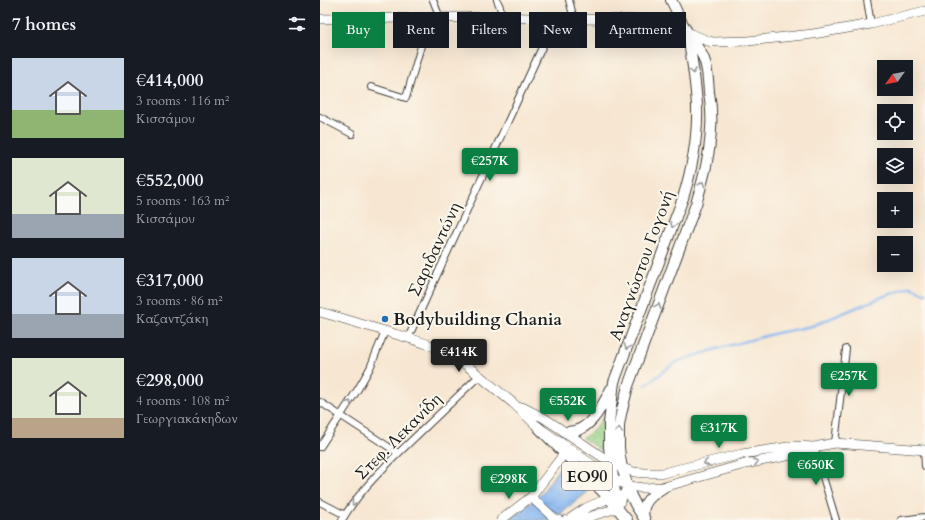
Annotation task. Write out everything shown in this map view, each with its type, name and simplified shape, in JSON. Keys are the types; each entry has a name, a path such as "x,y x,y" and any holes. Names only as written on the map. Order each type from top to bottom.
{"main road":[{"name":"Αναγνώστου Γογονή","path":"622,468 619,447 619,425 628,386 696,204 703,181 711,130 711,106 707,69 704,59 687,32 671,0"},
{"path":"587,19 662,20 703,40 713,42 748,41 813,34 871,24 925,11"},
{"path":"320,19 393,18"},
{"name":"Αναγνώστου Γογονή","path":"612,496 613,479 610,462 609,423 614,382 680,206 689,178 694,155 697,106 687,32"},
{"name":"ΕΟ90","path":"320,312 437,347 451,354 513,403 564,454 612,496 617,508 627,520"},
{"path":"565,432 577,431 594,418 614,382"},
{"name":"ΕΟ90","path":"513,403 544,418 610,462 622,468 631,496 645,520"},
{"name":"ΕΟ90","path":"538,427 613,479 628,486"},
{"path":"568,520 586,508 612,496 628,486 644,488 664,487 745,464 797,454 814,447 835,443 924,450"},
{"path":"622,468 634,472 663,473 742,454 794,446 814,447"},
{"path":"501,520 532,498 564,454"},
{"path":"568,520 589,517 617,508 628,486"},
{"path":"645,520 643,514 644,506 653,495 664,487"},
{"path":"532,498 557,520"}],"street":[{"path":"433,0 438,12"},
{"path":"497,0 501,12"},
{"path":"569,0 572,12"},
{"path":"867,0 871,24"},
{"path":"371,87 406,98 420,48"},
{"name":"Σαριδαντώνη","path":"408,338 542,48"},
{"path":"320,117 352,134"},
{"path":"320,448 370,368 385,331"},
{"path":"835,443 846,349"},
{"name":"Στεφ. Λεκανίδη","path":"343,518 359,495 398,453 479,376"},
{"path":"320,402 398,453"},
{"path":"814,447 836,520"},
{"path":"924,450 925,466"},
{"path":"320,502 343,518"},
{"path":"901,520 925,517"}],"green space":[{"path":"605,414 602,451 582,438 593,431"}],"water":[{"path":"562,464 590,490 553,520 509,520 542,493"}],"waterway":[{"path":"646,385 676,362 720,348 777,333 812,326 882,297 911,287 925,293"}],"place":[{"name":"Bodybuilding Chania","path":"385,319"}]}
